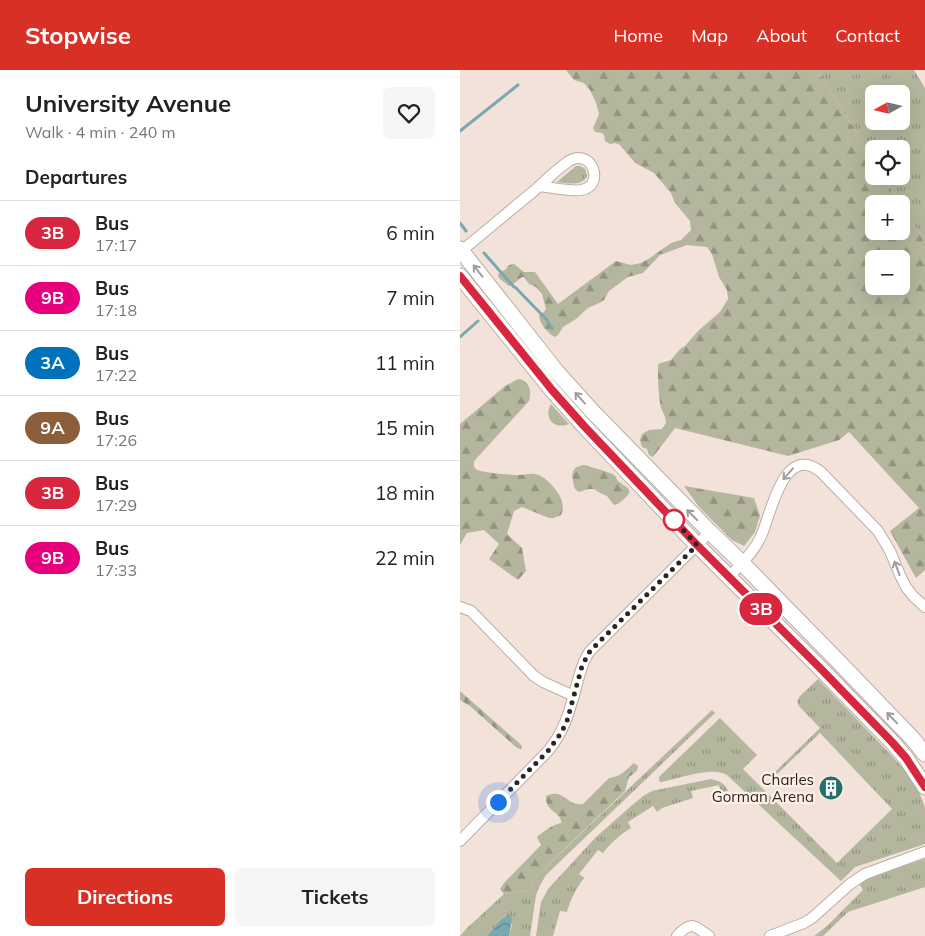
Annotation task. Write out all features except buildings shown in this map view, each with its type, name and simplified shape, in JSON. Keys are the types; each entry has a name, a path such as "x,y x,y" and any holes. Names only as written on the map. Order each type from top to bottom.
{"main road":[{"path":"461,251 556,371 576,393 612,432 835,658 925,754"},
{"path":"460,276 558,397 595,438 697,545 892,742 924,783"}],"street":[{"path":"461,251 565,164 575,159 581,159 588,162 595,173 589,187 580,191 539,186"},
{"path":"729,577 742,563 762,535 777,492 785,477 796,466 804,464 821,472 878,531 890,551 906,587 925,607"},
{"path":"460,841 556,741 567,721 582,666 590,651 710,532"},
{"path":"460,607 471,611 537,679 574,696"},
{"path":"770,936 812,918 850,884 865,874 925,852"},
{"path":"678,936 684,928 691,925 709,936"}],"green space":[{"path":"566,70 817,70 865,147 865,185 888,185 895,195 865,195 865,240 910,240 910,219 925,243 925,570 916,578 890,531 919,508 849,432 839,440 788,456 675,428 653,457 649,455 647,449 642,447 640,440 642,434 649,430 662,429 666,423 660,402 658,364 671,360 698,331 720,312 728,299 727,290 719,277 712,254 707,247 687,245 660,255 643,273 628,277 609,291 604,300 588,308 563,327 555,337 542,325 539,315 546,309 542,294 536,287 529,284 524,277 509,286 499,278 499,273 509,265 514,264 524,272 535,272 558,304 616,261 631,265 641,263 671,243 681,240 691,230 690,221 675,203 671,193 654,173 635,163 620,145 610,144 605,141 602,133 595,132 593,128 599,114 590,90 584,83 574,80"},
{"path":"817,70 914,70 925,88 925,243 910,219 910,195 895,195 889,185 910,185 910,140 865,140 865,147"},
{"path":"576,166 585,169 587,176 582,182 574,184 557,182"},
{"path":"518,379 528,384 529,401 475,460 474,466 477,470 491,473 539,475 556,490 563,507 561,515 554,518 549,518 522,507 514,511 507,534 522,548 526,571 518,580 489,559 499,544 484,530 467,533 460,545 460,424 505,386"},
{"path":"551,404 569,424 559,425 551,422 548,414"},
{"path":"583,465 614,475 618,481 628,488 629,493 619,503 614,505 607,496 594,489 577,491 572,478 573,473 577,467"},
{"path":"684,486 754,498 760,516 755,532 744,546 732,540 699,507"},
{"path":"818,679 899,764 916,788 925,808 925,844 855,867 841,881 726,774 709,772 659,781 659,777 720,718 757,755 743,769 837,863 892,809 820,733 777,774 775,772 820,728 799,706 797,701"},
{"path":"460,691 519,743 522,746 521,749 517,748 470,706 460,700"},
{"path":"712,710 715,713 546,875 536,895 530,936 509,936 512,925 505,916 487,936 460,936 504,894 531,890 533,879"},
{"path":"634,763 638,766 637,771 629,777 625,791 533,879 531,890 504,894 500,889 504,883 541,845 537,837 548,828 561,823 559,816 548,806 546,796 557,794 573,803 583,804 609,778 620,775"},
{"path":"711,779 721,783 728,791 721,792 719,785 691,791 693,798 662,808 657,812 653,806 628,822 631,828 616,839 603,853 598,850 579,874 584,878 578,886 567,912 560,911 553,936 536,936 541,902 548,889 596,837 643,796 652,791"},
{"path":"925,859 925,887 848,912 823,936 814,936 826,927 863,890 859,883 862,880"}],"water":[{"path":"507,915 512,919 509,936 487,936 501,920"}],"waterway":[{"path":"460,131 518,85"},
{"path":"460,223 466,231"},
{"path":"484,253 514,287"},
{"path":"515,287 547,320 552,329"},
{"path":"460,337 478,321"}],"bus line":[{"name":"3B","path":"460,276 552,390 584,426 697,545 892,742 906,758 925,787"}],"place":[{"name":"Charles Gorman Arena","path":"831,788"}],"route":[{"path":"498,802 548,751 561,733 567,721 582,666 590,651 697,545 674,520"}]}
